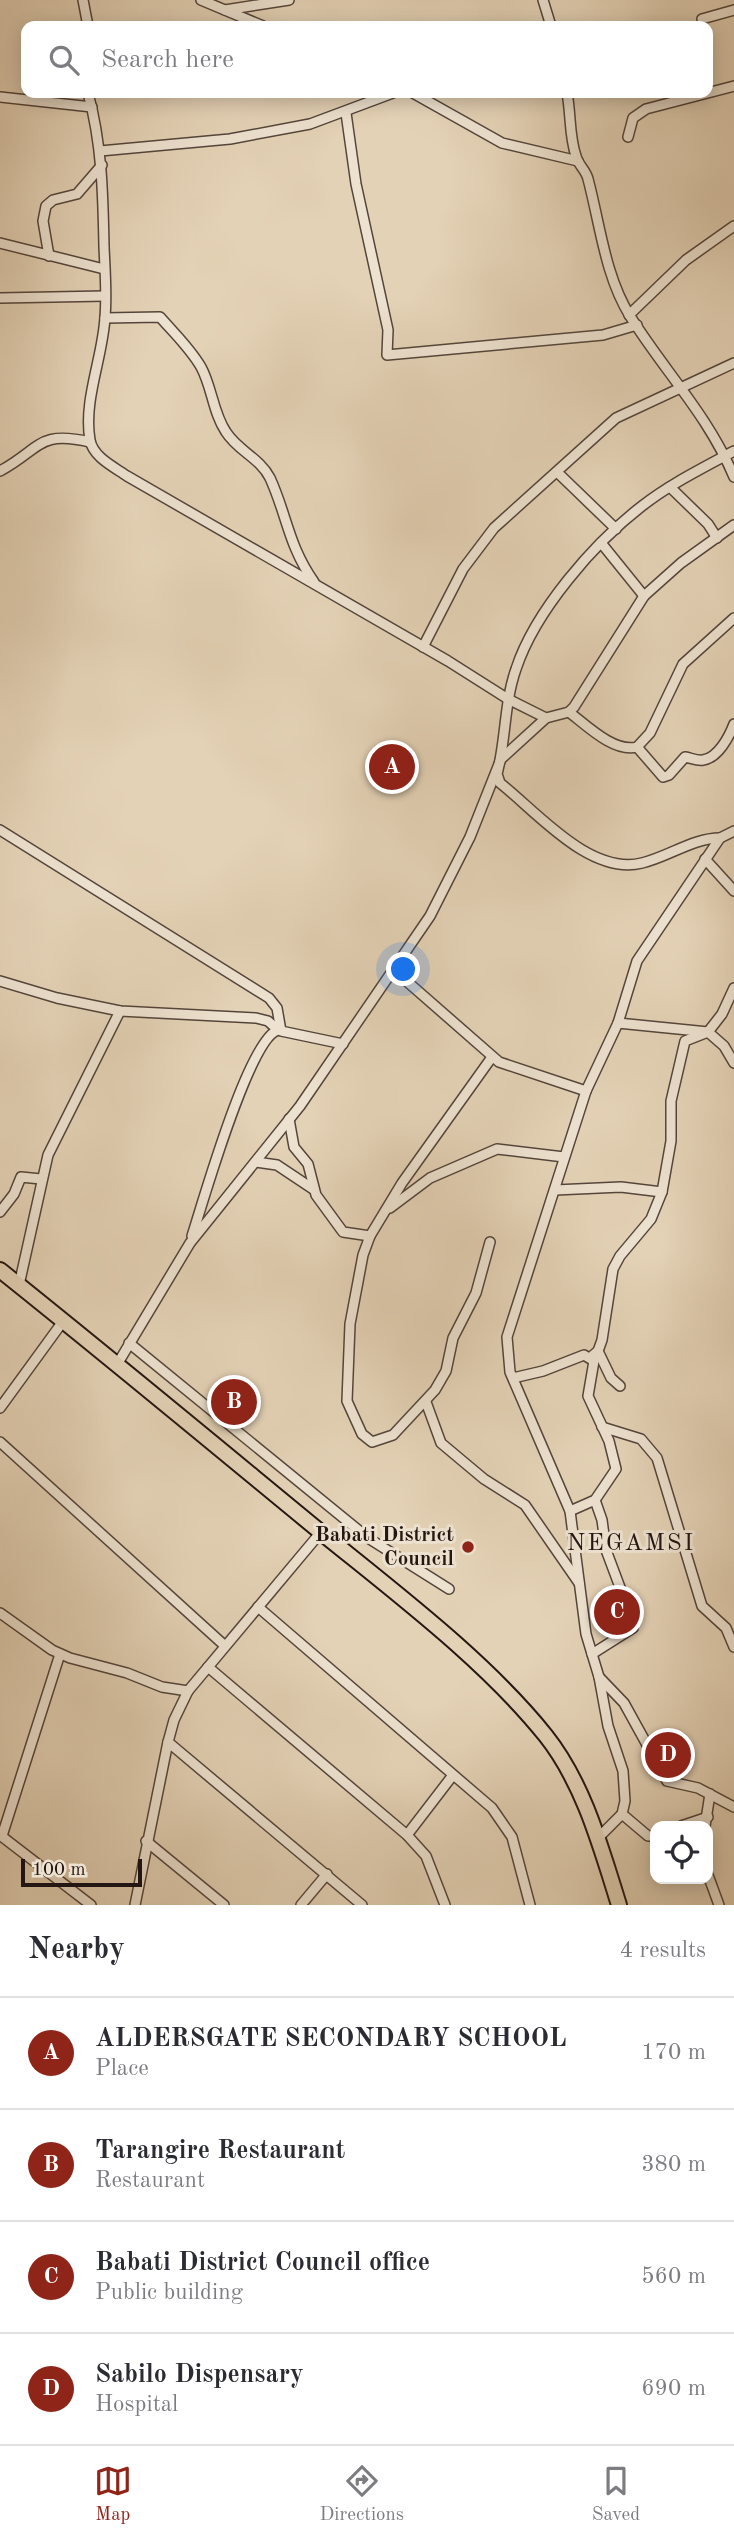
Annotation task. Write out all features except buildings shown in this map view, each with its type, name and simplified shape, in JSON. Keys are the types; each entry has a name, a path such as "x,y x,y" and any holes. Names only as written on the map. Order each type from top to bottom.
{"highway":[{"path":"0,1270 117,1363 435,1627 499,1686 546,1737 566,1766 598,1838 619,1905"}],"street":[{"path":"83,0 87,21"},
{"path":"201,0 251,21"},
{"path":"225,10 289,0"},
{"path":"543,0 549,21"},
{"path":"702,19 734,10"},
{"path":"713,91 734,86"},
{"path":"0,97 92,107"},
{"path":"89,98 102,165 106,318 88,418 90,442 103,460 508,699 546,718"},
{"path":"100,151 264,134 346,113 381,98"},
{"path":"422,98 502,143 578,161"},
{"path":"567,98 578,161 586,174 600,235 629,315 729,453 734,477"},
{"path":"628,137 633,118 646,109 688,98"},
{"path":"346,113 356,184 387,330 387,355 603,335 637,325"},
{"path":"49,256 43,221 46,205 77,194 102,165"},
{"path":"629,315 686,260 734,226"},
{"path":"0,243 104,269"},
{"path":"0,298 105,296"},
{"path":"106,318 160,317 187,346 201,368 223,428 238,449 255,459 268,474 294,551 317,586"},
{"path":"423,647 476,549 494,528 616,418 734,363"},
{"path":"0,471 45,440 57,437 90,442"},
{"path":"729,453 670,487 616,530 540,620 516,668 508,699 497,774 500,783 565,838 598,859 620,866 641,863 734,831"},
{"path":"557,472 616,530"},
{"path":"670,487 708,524 717,538"},
{"path":"117,1363 190,1243 289,1119 395,971 455,870 501,759 546,718 569,712 580,699 644,596 681,563 734,526"},
{"path":"603,544 644,596"},
{"path":"569,712 608,740 623,747 637,747 650,733 683,664 734,618"},
{"path":"637,747 663,777 685,757 703,760 711,756 727,740 734,724"},
{"path":"0,830 269,998 278,1012 278,1030"},
{"path":"598,1838 622,1814 625,1801 623,1771 608,1726 599,1677 586,1634 570,1511 513,1378 506,1352 507,1336 586,1091 618,1023 637,961 720,838"},
{"path":"705,859 734,891"},
{"path":"395,971 492,1057 514,1069 586,1091"},
{"path":"0,981 57,998 120,1011 256,1018 268,1021 278,1030"},
{"path":"570,1511 595,1500 616,1469 614,1452 588,1396 614,1269 620,1256 651,1219 662,1192 669,1153 671,1101 686,1039 708,1032 722,1014 734,988"},
{"path":"19,1285 41,1179 59,1128 120,1011"},
{"path":"618,1023 708,1032 724,1046 734,1063"},
{"path":"190,1243 221,1141 271,1032 278,1030 344,1044"},
{"path":"490,1242 476,1293 453,1338 446,1371 426,1402 393,1435 379,1442 372,1442 362,1434 347,1401 350,1324 370,1236 441,1126 492,1057"},
{"path":"289,1119 294,1147 308,1164 313,1189"},
{"path":"383,1214 430,1178 497,1149 564,1157"},
{"path":"256,1162 277,1165 313,1189 341,1230 370,1236"},
{"path":"0,1212 14,1194 21,1177 41,1179"},
{"path":"555,1190 621,1187 662,1192"},
{"path":"0,1408 64,1320"},
{"path":"129,1343 368,1538 449,1589"},
{"path":"513,1378 543,1371 584,1355 595,1354"},
{"path":"595,1354 611,1378 620,1386"},
{"path":"426,1402 441,1443 484,1479 525,1505 582,1587"},
{"path":"602,1427 641,1439 657,1458 702,1606 726,1628 734,1647"},
{"path":"0,1442 224,1645"},
{"path":"592,1654 633,1628 606,1550 602,1520 595,1500"},
{"path":"135,1905 168,1742 188,1691 321,1532"},
{"path":"258,1607 492,1808 507,1827 530,1905"},
{"path":"0,1613 60,1654 162,1687 188,1691"},
{"path":"60,1654 1,1836 91,1905"},
{"path":"208,1667 407,1835 426,1856 445,1905"},
{"path":"599,1677 624,1703 667,1781 710,1794 734,1807"},
{"path":"168,1742 362,1905"},
{"path":"407,1835 453,1775"},
{"path":"706,1821 710,1794"},
{"path":"622,1814 650,1836"},
{"path":"146,1841 223,1905"},
{"path":"301,1905 327,1874"},
{"path":"711,1884 719,1905"}],"place":[{"name":"ALDERSGATE SECONDARY SCHOOL","path":"392,767"},
{"name":"Tarangire Restaurant","path":"234,1402"},
{"name":"Babati District Council","path":"468,1547"},
{"name":"Babati District Council office","path":"617,1612"},
{"name":"Sabilo Dispensary","path":"668,1755"}],"district":[{"name":"NEGAMSI","path":"631,1544"}]}
